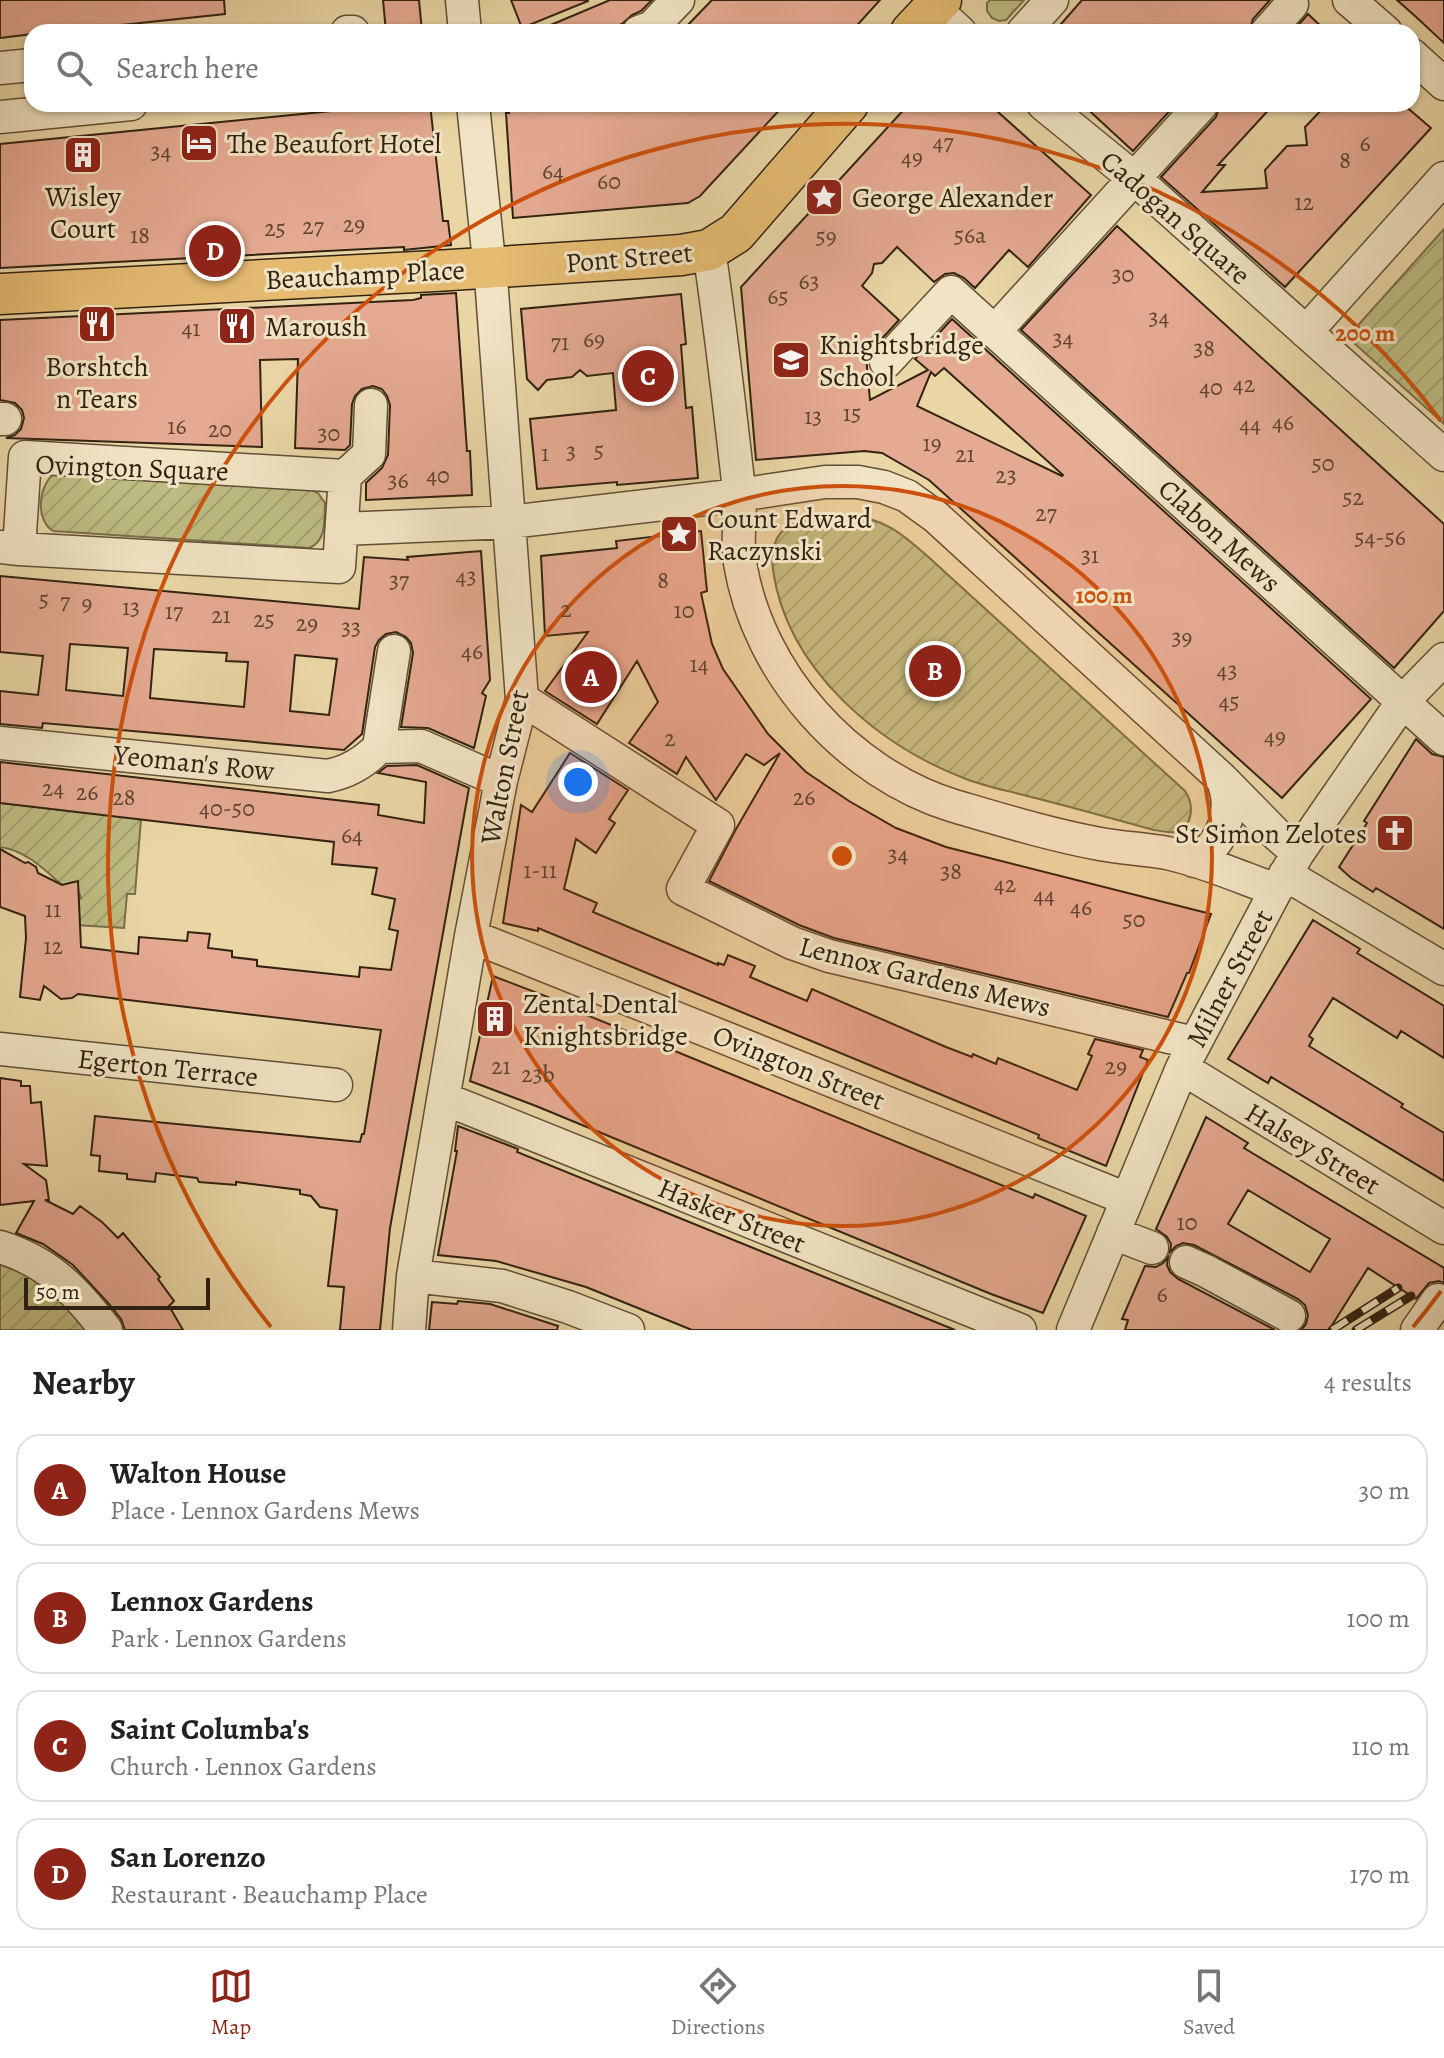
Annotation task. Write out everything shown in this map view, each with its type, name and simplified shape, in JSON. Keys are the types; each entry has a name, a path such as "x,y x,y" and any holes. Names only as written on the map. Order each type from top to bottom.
{"main road":[{"name":"Pont Street","path":"490,267 681,255 709,250 736,233 841,112"},
{"name":"Beauchamp Place","path":"0,294 490,267"}],"street":[{"path":"462,0 464,24"},
{"path":"655,24 678,0"},
{"path":"1030,24 1052,0"},
{"path":"1349,0 1377,24"},
{"path":"1274,24 1292,4"},
{"path":"1420,62 1444,84"},
{"path":"0,68 24,66"},
{"path":"0,117 50,112"},
{"name":"Walton Street","path":"409,1330 413,1276 471,936 501,781 522,699 490,267 474,112"},
{"name":"Cadogan Square","path":"1053,112 1135,179 1444,455"},
{"path":"995,331 1195,112"},
{"path":"1306,332 1444,178"},
{"path":"709,250 739,495 739,561 750,607 771,656 807,707 853,752 904,784 949,804 1100,844 1194,861 1286,872 1444,969"},
{"name":"Clabon Mews","path":"886,362 951,292 1444,739"},
{"path":"345,476 369,454 371,405"},
{"name":"Ovington Square","path":"25,457 345,476 339,567 10,548 25,457"},
{"path":"342,529 510,522 825,482 858,482 884,487 907,496 936,517 1222,779 1276,834 1286,872"},
{"path":"394,651 379,747 421,746 501,781"},
{"name":"Milner Street","path":"1073,1330 1188,1056 1286,872 1403,701 1444,659"},
{"name":"Lennox Gardens Mews","path":"522,699 718,825 683,889 792,943 829,956 1188,1056"},
{"name":"Yeoman's Row","path":"0,743 328,776 344,772 379,747"},
{"path":"1194,861 1211,848 1228,816 1227,790 1222,779"},
{"name":"Ovington Street","path":"471,936 1127,1199"},
{"name":"Egerton Terrace","path":"0,1049 336,1085"},
{"name":"Halsey Street","path":"1188,1056 1444,1228"},
{"name":"Hasker Street","path":"445,1099 1020,1330"},
{"path":"1113,1233 1152,1248"},
{"path":"0,1247 23,1254 46,1267 106,1330"},
{"path":"1186,1262 1289,1316"},
{"path":"413,1276 502,1286 564,1318 628,1330"},
{"path":"1417,1330 1438,1300"}],"green space":[{"path":"990,0 1024,0 1006,20 999,21 987,11"},
{"path":"1444,229 1444,424 1350,337"},
{"path":"55,473 311,490 318,493 325,503 322,535 309,548 53,531 43,519 41,502 45,486"},
{"path":"841,515 882,523 924,553 1185,791 1191,808 1186,825 1175,832 1154,830 966,779 900,746 841,699 817,671 797,640 782,606 773,570 773,553 776,540 791,525"},
{"path":"0,803 141,819 135,894 127,894 124,928 75,925 71,901 81,898 75,882 62,885 26,856 0,847"},
{"path":"0,1264 27,1275 49,1290 89,1330 0,1330"}],"building":[{"path":"0,0 224,0 225,14 131,24 24,24 24,35 0,38"},
{"path":"383,0 419,0 421,24 385,24"},
{"path":"511,0 588,0 532,24 520,24"},
{"path":"610,0 652,0 622,24 553,24"},
{"path":"712,0 880,0 858,24 689,24"},
{"path":"1082,0 1270,0 1251,24 1061,24"},
{"path":"1397,0 1444,0 1444,43 1415,16"},
{"path":"1308,14 1319,24 1299,24"},
{"path":"322,112 431,112 443,221 448,221 451,245 404,250 404,247 0,268 0,144"},
{"path":"778,112 700,196 688,203 513,218 506,113"},
{"path":"902,112 998,112 1091,195 1028,267 1009,250 975,288 954,273 945,274 934,282 897,247 882,263 874,264 872,273 862,286 899,320 866,356 870,400 928,370 915,359 952,319 1371,699 1282,798 929,480 882,453 864,451 756,460 741,287","holes":["944,368 1062,476 917,406 931,372 935,376"]},
{"path":"1091,112 1169,112 1133,151"},
{"path":"1218,112 1267,112 1218,165 1225,165 1202,192 1267,188 1265,170 1287,146 1307,145 1305,127 1319,112 1412,112 1431,128 1285,287 1161,177"},
{"path":"1117,226 1444,524 1444,611 1394,668 1021,330"},
{"path":"456,293 472,495 366,500 366,483 382,468 388,455 390,405 382,389 373,386 362,389 355,396 350,445 345,450 295,448 298,359 260,360 262,447 6,438 21,429 24,418 22,410 15,403 0,400 0,320 413,300 421,298 421,295"},
{"path":"681,294 686,344 681,345 686,408 692,407 698,478 537,489 530,419 616,410 613,373 587,376 580,370 572,377 547,380 538,390 527,379 521,309"},
{"path":"701,531 707,591 701,593 712,644 723,669 768,734 806,772 896,828 946,847 1211,914 1189,973 1168,1017 834,938 799,925 709,881 780,753 764,765 746,754 716,800 686,757 677,774 629,743 658,702 637,661 597,724 545,691 588,632 545,636 541,556 617,548 616,541"},
{"path":"481,551 490,680 482,693 486,696 474,748 428,728 401,727 413,653 411,643 396,632 386,634 375,647 362,734 344,750 43,723 42,728 0,724 0,691 38,695 43,656 0,652 0,576 359,609 364,557 408,560 407,557","holes":["70,644 128,648 123,696 66,690","154,649 227,653 226,661 248,662 244,707 150,698","295,655 337,659 329,715 290,711"]},
{"path":"1416,739 1432,754 1444,757 1444,929 1376,888 1373,892 1339,867"},
{"path":"570,753 628,790 609,819 615,823 596,853 576,839 564,889 597,903 593,912 718,965 724,965 728,955 755,966 750,977 807,1001 812,989 972,1057 973,1054 996,1064 998,1058 1077,1090 1092,1056 1088,1054 1095,1039 1143,1050 1140,1057 1148,1060 1106,1166 1038,1138 1039,1135 538,928 538,931 503,923 521,805 532,812"},
{"path":"0,762 379,805 378,815 424,823 426,782 378,773 387,766 417,765 469,788 390,1228 380,1330 340,1330 344,1287 328,1286 337,1210 320,1207 311,1196 300,1194 300,1190 236,1182 236,1185 199,1182 197,1178 156,1173 155,1182 127,1179 127,1174 99,1171 100,1156 91,1155 95,1116 360,1142 364,1134 381,1030 78,994 61,999 44,986 40,1000 20,997 25,916 0,907 0,849 28,862 36,867 38,873 62,885 78,881 81,947 138,954 139,937 187,941 188,932 210,934 208,948 232,951 232,957 257,960 257,966 359,977 360,967 391,970 398,931 389,929 395,899 372,894 377,868 332,864 334,842 0,803"},
{"path":"1313,920 1360,949 1357,953 1444,1006 1444,1058 1401,1031 1397,1038 1333,998 1309,1036 1313,1039 1309,1046 1444,1133 1444,1181 1271,1077 1268,1083 1228,1059"},
{"path":"493,976 1033,1198 1035,1194 1086,1216 1043,1313 470,1081"},
{"path":"0,1078 21,1081 21,1086 30,1086 31,1103 41,1102 47,1166 24,1164 46,1180 49,1200 45,1200 73,1214 80,1206 118,1238 123,1233 160,1277 158,1279 174,1301 169,1306 183,1330 125,1330 109,1304 73,1265 43,1244 16,1233 34,1201 0,1205"},
{"path":"1206,1117 1248,1143 1244,1148 1444,1268 1444,1283 1429,1283 1416,1299 1368,1268 1329,1330 1301,1330 1308,1315 1305,1305 1298,1299 1194,1245 1183,1243 1170,1252 1171,1244 1167,1237 1156,1229","holes":["1248,1190 1330,1239 1310,1272 1228,1224"]},
{"path":"458,1126 955,1330 692,1330 586,1287 496,1261 438,1255 457,1151"},
{"path":"1168,1257 1170,1272 1178,1279 1275,1330 1125,1330 1128,1320 1122,1319 1145,1266 1156,1267"},
{"path":"458,1301 490,1304 558,1326 557,1330 429,1330 432,1302 457,1304"}],"railway":[{"path":"1332,1330 1398,1288"},
{"path":"1356,1330 1411,1296"}],"place":[{"name":"The Beaufort Hotel","path":"199,143"},
{"name":"Wisley Court","path":"83,155"},
{"name":"George Alexander","path":"824,197"},
{"name":"San Lorenzo","path":"215,251"},
{"name":"Borshtch n Tears","path":"97,324"},
{"name":"Maroush","path":"237,326"},
{"name":"Knightsbridge School","path":"791,360"},
{"name":"Saint Columba's","path":"648,376"},
{"name":"Count Edward Raczynski","path":"679,534"},
{"name":"Lennox Gardens","path":"935,671"},
{"name":"Walton House","path":"591,677"},
{"name":"St Simon Zelotes","path":"1395,833"},
{"name":"Zental Dental Knightsbridge","path":"495,1019"}]}
